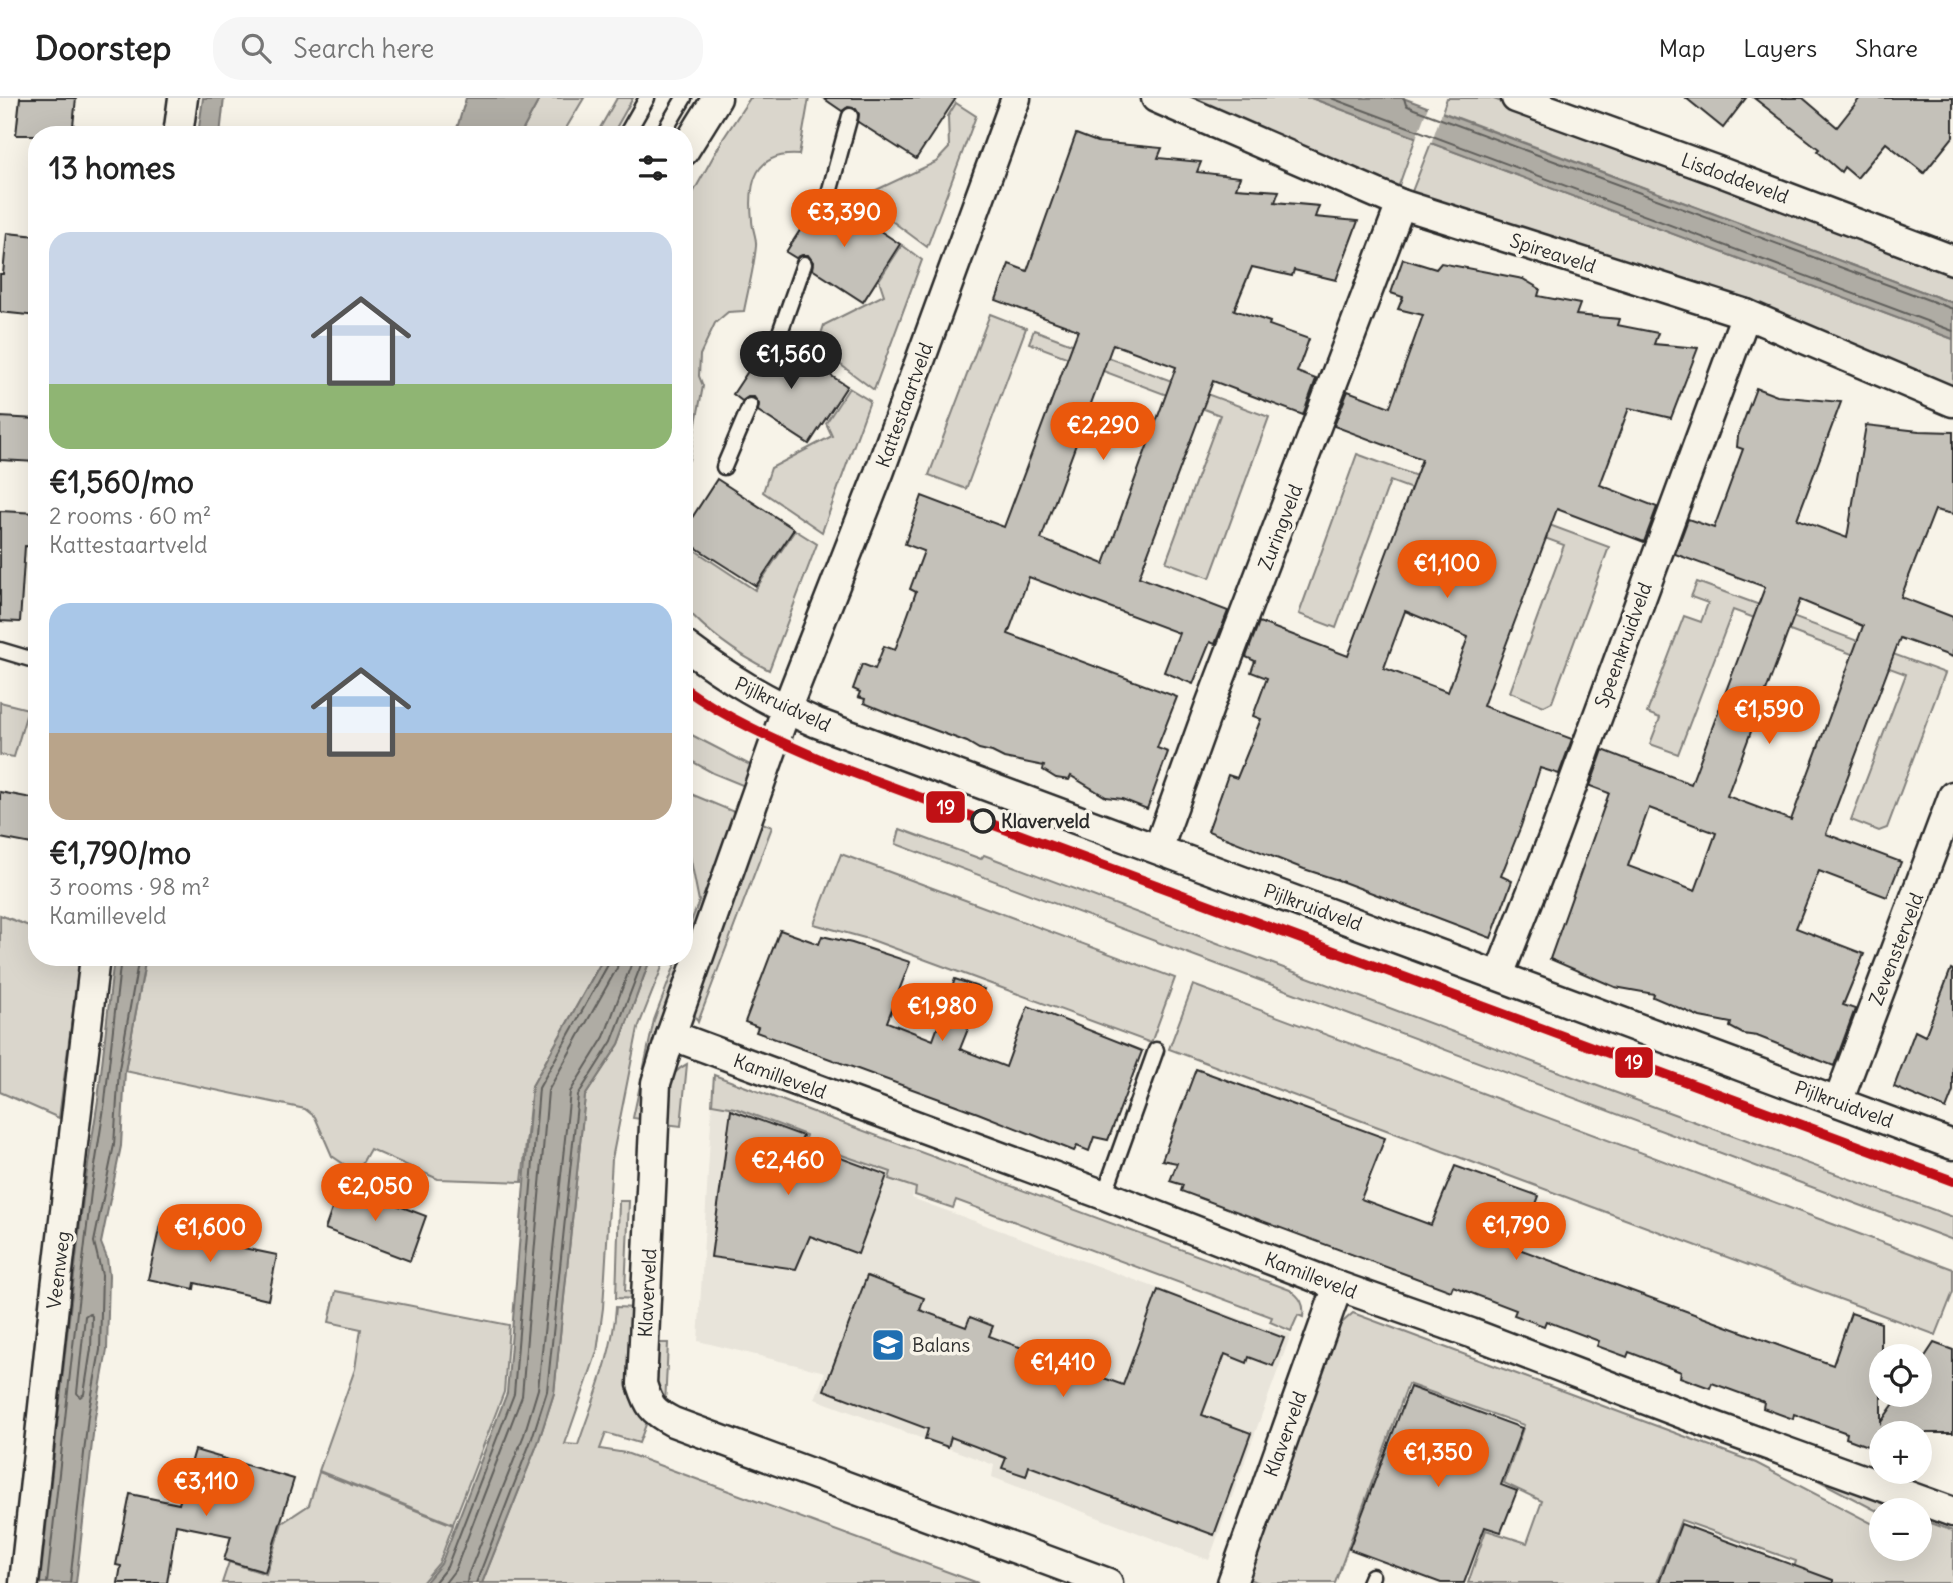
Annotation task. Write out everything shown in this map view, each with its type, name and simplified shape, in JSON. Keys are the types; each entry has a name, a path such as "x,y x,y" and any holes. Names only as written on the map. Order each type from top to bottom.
{"street":[{"path":"179,126 183,98"},
{"path":"693,137 717,98"},
{"name":"Kattestaartveld","path":"786,710 879,473 1016,98"},
{"name":"Spireaveld","path":"1156,98 1401,204 1746,314 1953,402"},
{"name":"Lisdoddeveld","path":"1516,98 1953,260"},
{"name":"Zuringveld","path":"1158,849 1401,204"},
{"name":"Speenkruidveld","path":"1499,975 1554,835 1746,314"},
{"name":"Pijlkruidveld","path":"693,652 727,678 786,710 1953,1144"},
{"name":"Klaverveld","path":"786,710 656,1083 642,1384 648,1401 657,1414 694,1430 1108,1583"},
{"name":"Zevensterveld","path":"1838,1102 1953,796"},
{"name":"Veenweg","path":"24,1583 94,966"},
{"name":"Kamilleveld","path":"671,1035 1104,1195 1338,1286 1953,1512"},
{"name":"Klaverveld","path":"1231,1583 1338,1286"}],"lane":[{"path":"631,126 648,98"},
{"path":"667,126 684,98"},
{"path":"828,197 850,116"},
{"path":"777,341 804,264"},
{"path":"724,467 750,406"},
{"path":"0,650 28,659"},
{"path":"1104,1195 1156,1050"}],"shaded area":[{"path":"540,98 584,98 567,126 525,126"},
{"path":"617,98 633,98 617,126 601,126"},
{"path":"750,98 809,98 799,155 784,155 764,164 754,182 751,206 756,246 744,311 728,312 715,323 700,355 699,376 703,386 693,439 693,193"},
{"path":"1188,98 1311,98 1416,137 1398,188"},
{"path":"1447,98 1491,98 1953,270 1953,303 1442,112"},
{"path":"956,103 976,116 927,247 869,204 874,191 936,162 949,148 948,116"},
{"path":"1431,143 1953,339 1953,389 1411,194"},
{"path":"902,245 922,260 874,390 817,347 824,325 884,295 879,280"},
{"path":"990,314 1026,328 966,489 929,475"},
{"path":"1034,330 1269,417 1210,578 1166,562 1220,415 1029,343"},
{"path":"849,388 870,401 822,532 763,492 771,468 832,436 826,423"},
{"path":"1357,454 1609,547 1552,702 1544,706 1510,692 1564,545 1390,481 1336,628 1299,614"},
{"path":"795,530 817,544 769,670 724,642 693,615 693,549 755,590"},
{"path":"1697,582 1945,673 1887,828 1879,831 1851,820 1906,674 1733,610 1678,754 1650,744 1660,718 1647,713 1684,616 1701,622 1708,603 1691,597"},
{"path":"0,702 28,709 14,757 0,755"},
{"path":"693,736 754,767 747,787 693,762"},
{"path":"693,795 739,814 648,1120 633,1118 654,1020 675,966 693,966 693,917 699,901 693,871"},
{"path":"760,822 772,827 698,1022 693,1012"},
{"path":"900,829 981,859 984,855 1953,1217 1953,1240 896,844"},
{"path":"841,854 1175,978 1151,1043 872,940 814,924"},
{"path":"0,915 28,926 28,966 79,966 59,1118 0,1092"},
{"path":"144,966 599,966 532,1086 522,1182 438,1179 370,1149 361,1165 348,1167 332,1156 315,1117 305,1109 125,1071"},
{"path":"648,966 662,966 638,1028 612,1159 603,1308 597,1352 565,1444 578,1445 607,1360 616,1307 637,1308 648,1419 639,1443 606,1433 600,1449 626,1453 978,1583 482,1583 539,1440 554,1393 585,1096 619,1044"},
{"path":"1193,985 1953,1269 1953,1292 1936,1335 1169,1049"},
{"path":"687,1064 681,1126 665,1124 668,1082"},
{"path":"714,1075 1290,1290 1301,1301 1303,1317 1298,1315 1291,1331 1270,1322 1272,1317 956,1200 953,1208 915,1195 916,1188 889,1179 891,1172 804,1142 806,1135 735,1108 712,1104"},
{"path":"712,1104 735,1108 807,1135 805,1142 891,1173 889,1180 915,1189 912,1198 1268,1329 1270,1326 1291,1334 1209,1560 992,1477 994,1465 815,1399 825,1372 698,1341"},
{"path":"619,1201 629,1201 625,1291 639,1293 638,1299 616,1298"},
{"path":"336,1291 509,1325 504,1392 453,1524 319,1471 355,1369 361,1329 329,1322"},
{"path":"1353,1313 1756,1463 1869,1522 1869,1561 1932,1561 1932,1523 1953,1531 1953,1583 1789,1583 1796,1561 1681,1520 1657,1583 1468,1583 1486,1530 1527,1543 1542,1501 1504,1483 1524,1425 1408,1384 1335,1583 1260,1583 1245,1578 1336,1328"},
{"path":"653,1343 668,1343 665,1405 651,1380"},
{"path":"1760,1450 1884,1498 1869,1498 1869,1507"},
{"path":"319,1472 453,1525 439,1563 422,1583 222,1583 229,1562 266,1574 282,1523 309,1505"}],"water":[{"path":"203,98 224,98 221,126 199,126"},
{"path":"466,98 540,98 525,126 458,126"},
{"path":"1311,98 1403,98 1953,303 1953,339"},
{"path":"113,966 144,966 125,1071 121,1146 101,1243 107,1258 109,1275 107,1350 95,1417 76,1583 40,1583 84,1191 98,1100"},
{"path":"599,966 648,966 619,1044 585,1096 554,1393 539,1440 482,1583 425,1583 441,1564 507,1393 532,1086"}],"pier":[{"path":"1429,104 1443,109 1430,146 1415,141"}],"building":[{"path":"20,98 76,98 73,126 28,126 28,135 16,135"},
{"path":"823,98 956,98 916,159 858,122 859,114 856,109 848,107 842,111"},
{"path":"1686,98 1746,98 1723,128"},
{"path":"1754,98 1803,98 1837,127 1860,98 1953,98 1953,137 1924,173 1886,143 1857,178 1844,167 1841,172 1817,151 1819,149"},
{"path":"1076,134 1097,142 1162,148 1158,158 1201,162 1197,172 1240,177 1236,188 1279,191 1275,202 1319,206 1315,217 1358,221 1336,280 1294,270 1292,276 1252,267 1234,310 1309,339 1297,372 1316,379 1303,415 1213,381 1139,577 1228,611 1215,644 1210,642 1193,684 1164,672 1179,633 1029,577 1008,634 1177,697 1157,748 1168,752 1147,809 1122,799 1106,797 1071,776 1069,780 1056,778 1043,770 1044,766 1004,758 864,703 865,699 858,697 860,692 853,689 862,664 875,669 884,646 895,650 916,592 910,589 924,551 905,544 922,496 1004,527 1078,330 996,300 1009,264 1027,271","holes":["1113,344 1176,367 1104,564 1041,539"]},
{"path":"819,201 826,206 836,202 900,244 863,302 812,269 813,262 808,255 796,258 786,252"},
{"path":"7,233 28,235 28,315 0,312 0,274 3,274"},
{"path":"1403,259 1436,269 1441,263 1523,279 1540,289 1538,296 1580,304 1576,315 1619,319 1617,325 1658,333 1654,344 1698,348 1671,418 1629,408 1600,485 1657,507 1644,542 1557,509 1483,706 1572,739 1559,774 1540,768 1501,876 1512,881 1491,938 1208,831 1228,775 1237,778 1261,719 1253,716 1267,678 1251,672 1255,661 1246,657 1259,622 1348,656 1422,459 1334,426 1348,391 1390,407 1423,315 1398,309 1403,297 1391,293","holes":["1405,611 1468,637 1448,692 1384,668"]},
{"path":"768,341 773,350 785,346 847,386 809,444 758,411 759,404 754,397 742,401 733,394"},
{"path":"1756,388 1777,396 1841,402 1797,519 1847,538 1866,425 1953,432 1953,514 1935,510 1901,597 1953,617 1953,657 1900,638 1826,834 1901,862 1887,897 1819,871 1796,928 1864,954 1843,1005 1855,1009 1834,1066 1757,1036 1743,1034 1730,1027 1731,1023 1700,1017 1653,997 1654,994 1615,987 1550,959 1609,793 1590,786 1603,750 1691,784 1765,587 1675,554 1688,519 1714,528 1743,449 1737,447 1738,436","holes":["1800,600 1863,626 1791,820 1727,796","1649,808 1716,833 1695,891 1628,866"]},
{"path":"0,417 28,419 28,462 0,460"},
{"path":"717,479 794,529 756,586 693,546 693,516"},
{"path":"0,511 28,513 28,546 25,546 20,622 0,621"},
{"path":"0,792 28,797 28,843 0,838"},
{"path":"780,930 819,944 822,936 852,943 910,962 887,1022 933,1040 955,979 984,989 960,1049 1006,1067 1028,1006 1142,1051 1108,1140 1094,1137 1089,1151 1077,1146 1074,1151 756,1032 758,1027 745,1022"},
{"path":"1951,969 1953,1091 1946,1109 1894,1087 1915,1031 1925,1036"},
{"path":"1196,1069 1385,1138 1361,1199 1431,1225 1455,1166 1539,1196 1519,1249 1799,1353 1833,1365 1851,1313 1881,1323 1881,1344 1869,1344 1869,1407 1881,1407 1881,1421 1869,1421 1869,1447 1846,1438 1847,1433 1794,1414 1793,1419 1763,1408 1764,1402 1712,1383 1710,1388 1680,1377 1681,1372 1629,1352 1627,1357 1597,1346 1599,1341 1546,1321 1544,1326 1514,1315 1516,1310 1453,1286 1451,1291 1181,1191 1183,1185 1170,1181 1177,1163 1162,1160"},
{"path":"731,1110 803,1136 800,1143 887,1175 858,1254 810,1236 796,1269 711,1257"},
{"path":"341,1184 426,1216 410,1261 325,1229"},
{"path":"160,1225 205,1235 204,1240 277,1255 268,1300 195,1283 194,1289 148,1279"},
{"path":"867,1276 924,1298 920,1310 966,1327 970,1317 993,1326 989,1336 1044,1356 1048,1346 1071,1355 1067,1365 1123,1385 1158,1290 1284,1338 1273,1366 1249,1357 1247,1363 1225,1354 1202,1415 1251,1433 1214,1535 1029,1466 1026,1476 1002,1468 1006,1458 951,1437 948,1447 925,1439 928,1429 824,1390"},
{"path":"1934,1343 1953,1350 1953,1433 1932,1433 1932,1421 1882,1421 1892,1407 1932,1407"},
{"path":"1410,1387 1522,1428 1501,1485 1517,1491 1501,1532 1485,1527 1464,1583 1441,1583 1349,1549"},
{"path":"195,1450 294,1479 265,1572 224,1560 231,1536 176,1525 167,1583 118,1583 121,1566 116,1565 130,1494 179,1504"},
{"path":"1681,1524 1833,1580 1833,1583 1659,1583"}],"transit line":[{"name":"19","path":"693,694 739,722 838,767 1953,1181"}],"place":[{"name":"Klaverveld","path":"983,821"},
{"name":"Balans","path":"888,1345"}]}
